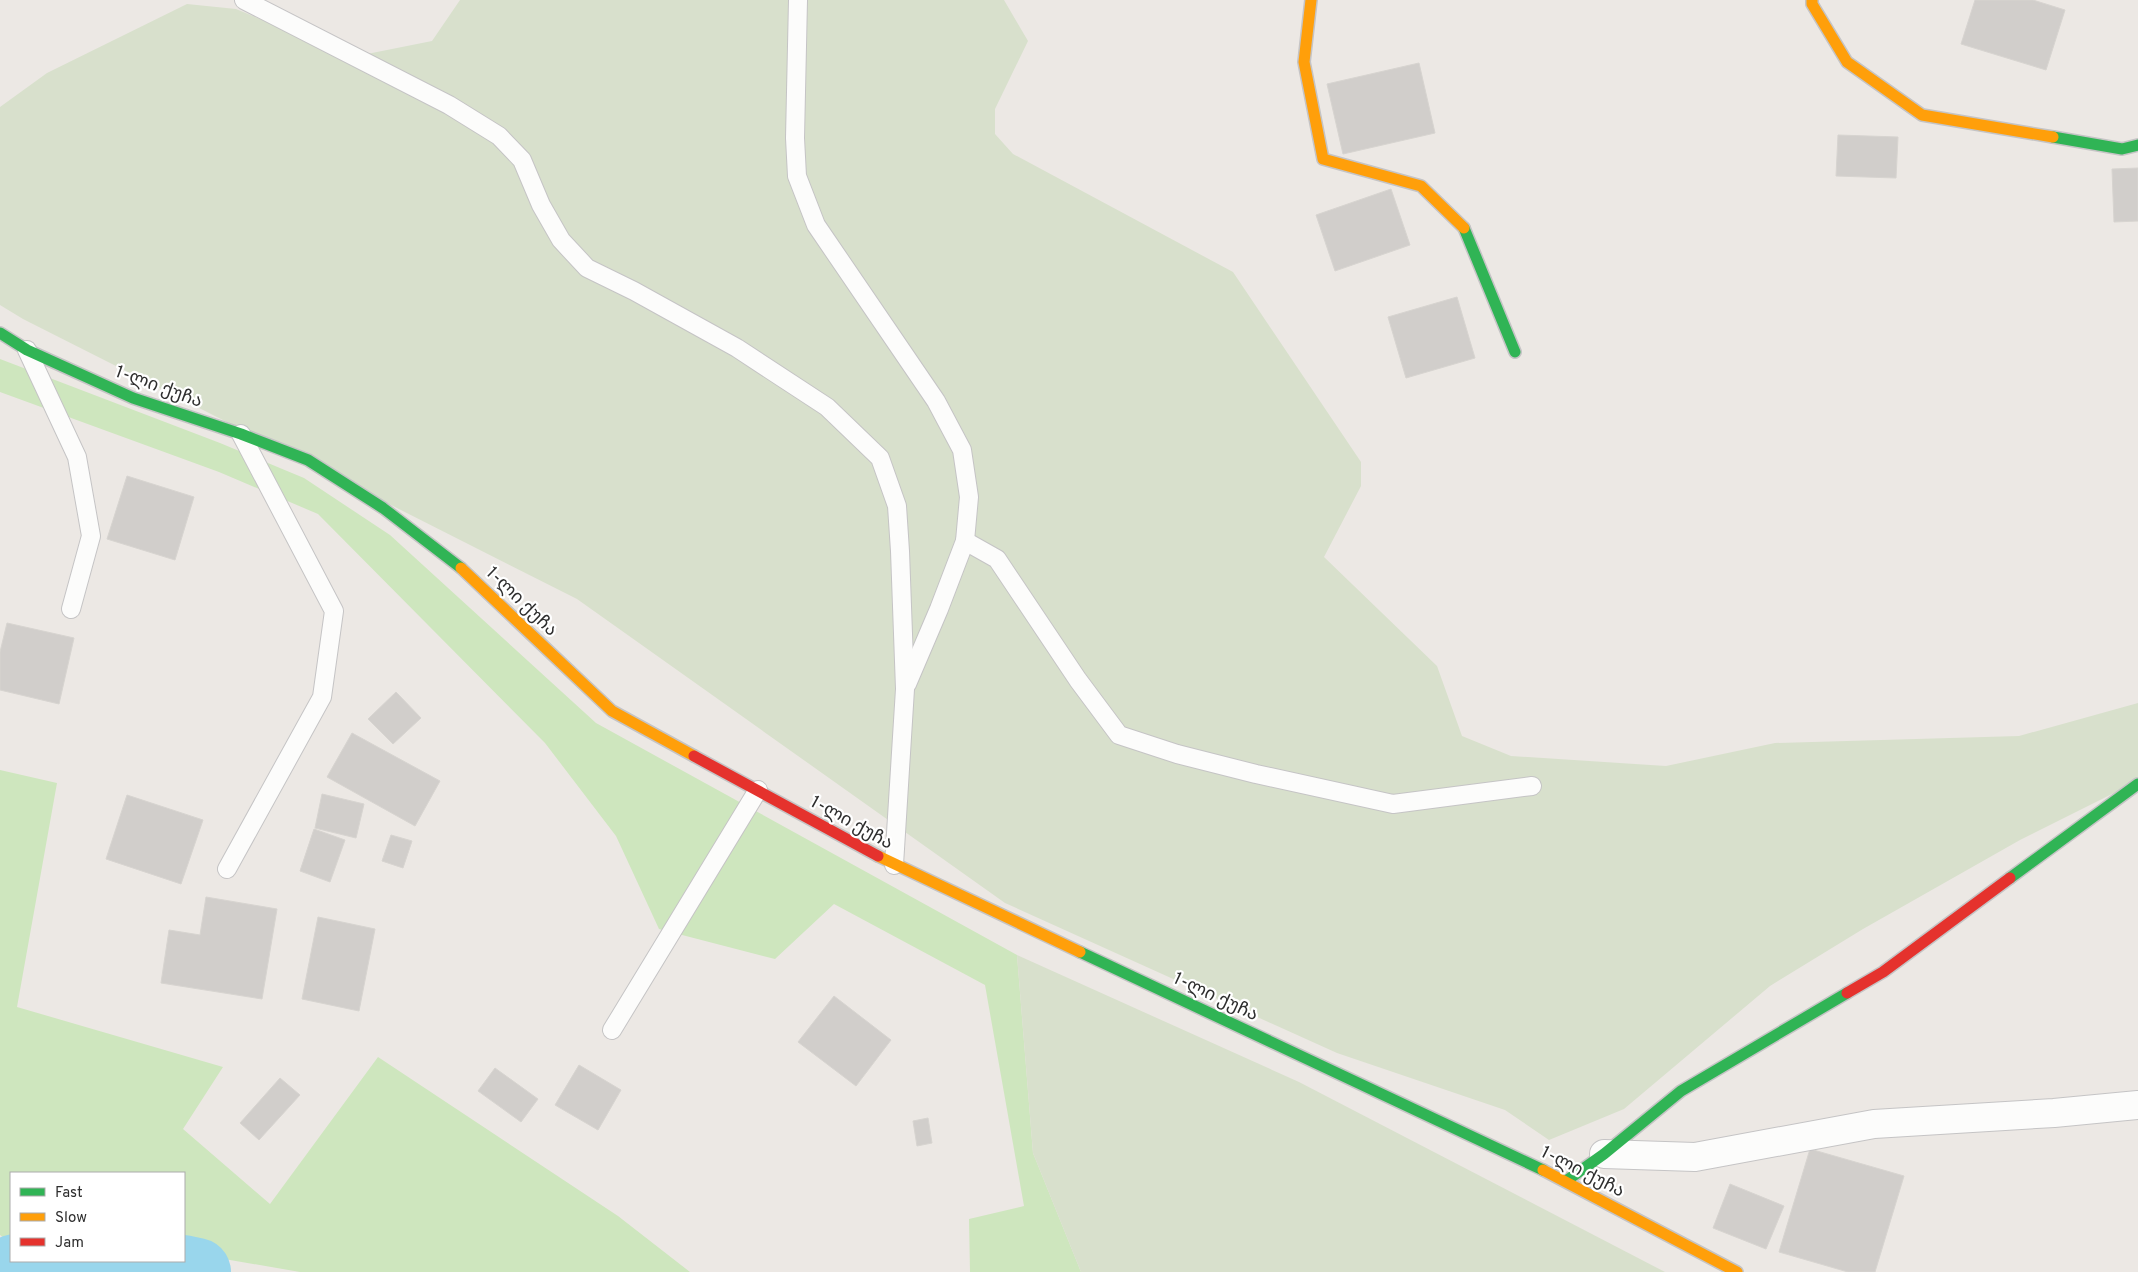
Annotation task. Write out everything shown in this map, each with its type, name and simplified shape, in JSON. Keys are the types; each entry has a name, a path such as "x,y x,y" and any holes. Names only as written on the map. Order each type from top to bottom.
{"street":[{"path":"1312,0 1304,62 1323,159 1421,186 1466,229 1515,352"},
{"path":"1812,0 1812,4 1847,62 1922,115 2122,149 2138,146"},
{"name":"1-ლი ქუჩა","path":"0,333 27,350 133,398 241,434 308,460 383,508 465,571 612,711 894,865 1566,1181 1737,1272"},
{"path":"1566,1181 1604,1154 1681,1091 1883,972 2138,784"},
{"path":"1604,1154 1694,1157 1874,1124 2054,1112 2138,1104"}],"lane":[{"path":"244,0 449,105 499,136 522,160 541,205 561,240 588,268 634,291 753,359 827,408 880,458 897,506 905,689 894,865"},
{"path":"798,0 795,138 797,176 816,225 936,401 962,450 969,497 965,541 905,689"},
{"path":"27,350 77,457 91,536 70,609"},
{"path":"227,869 322,697 334,611 241,434"},
{"path":"965,541 997,559 1078,680 1119,734 1194,759 1393,804 1532,786"},
{"path":"612,1030 758,790"}],"green space":[{"path":"460,0 1004,0 1028,41 995,109 995,134 1013,154 1233,272 1361,462 1361,486 1324,557 1437,666 1462,736 1511,756 1666,766 1775,743 2019,736 2138,703 2138,781 2020,840 1863,929 1770,986 1624,1109 1549,1140 1505,1110 1337,1053 1005,903 577,599 23,319 0,305 0,107 47,73 187,4 236,9 352,57 432,41"},
{"path":"0,359 220,443 304,478 390,535 596,723 1017,955 1033,1153 1081,1272 970,1272 969,1219 1024,1206 985,985 834,904 775,959 659,929 616,836 545,743 318,514 219,472 0,392"},
{"path":"0,770 57,783 17,1007 223,1067 183,1129 270,1204 378,1057 618,1216 690,1272 300,1272 185,1252 185,1172 10,1172 10,1242 0,1235"},
{"path":"1017,955 1299,1082 1665,1272 1081,1272 1033,1153"}],"building":[{"path":"1975,0 2033,0 2065,10 2046,70 1961,44"},
{"path":"1419,63 1435,133 1343,154 1327,84"},
{"path":"1838,135 1898,137 1896,178 1836,176"},
{"path":"2138,168 2138,221 2114,222 2112,169"},
{"path":"1391,189 1410,245 1335,271 1316,215"},
{"path":"1457,297 1475,358 1406,378 1388,317"},
{"path":"127,476 194,497 175,560 107,539"},
{"path":"7,623 74,638 59,704 0,690 0,652"},
{"path":"396,692 421,718 393,744 368,719"},
{"path":"352,733 440,781 415,826 327,777"},
{"path":"322,794 364,804 356,838 315,828"},
{"path":"127,795 203,820 181,884 106,859"},
{"path":"314,829 345,840 330,882 300,871"},
{"path":"391,835 412,841 403,868 382,861"},
{"path":"206,897 277,909 262,999 161,983 169,930 200,935"},
{"path":"318,917 375,929 359,1011 302,999"},
{"path":"834,996 891,1040 856,1086 798,1042"},
{"path":"579,1065 621,1090 598,1130 555,1105"},
{"path":"495,1068 538,1099 521,1122 478,1091"},
{"path":"280,1078 300,1095 259,1140 240,1123"},
{"path":"928,1118 932,1143 917,1146 913,1121"},
{"path":"1810,1149 1904,1176 1875,1272 1848,1272 1779,1252"},
{"path":"1730,1184 1784,1206 1766,1249 1713,1228"}],"waterway":[{"path":"15,1268 183,1269 197,1272"}],"traffic: fast":[{"path":"2053,137 2122,149 2138,145"},
{"path":"1464,228 1515,352"},
{"path":"0,333 27,350 133,398 241,434 308,460 383,508 461,568"},
{"path":"2010,878 2138,784"},
{"path":"1080,952 1543,1170"},
{"path":"1566,1181 1604,1154 1681,1091 1847,993"}],"traffic: slow":[{"path":"1311,0 1304,62 1323,159 1421,186 1464,228"},
{"path":"1812,0 1812,4 1847,62 1922,115 2053,137"},
{"path":"461,568 612,711 694,756"},
{"path":"878,856 1080,952"},
{"path":"1543,1170 1737,1272"}],"traffic: jam":[{"path":"694,756 878,856"},
{"path":"1847,993 1883,972 2010,878"}]}
